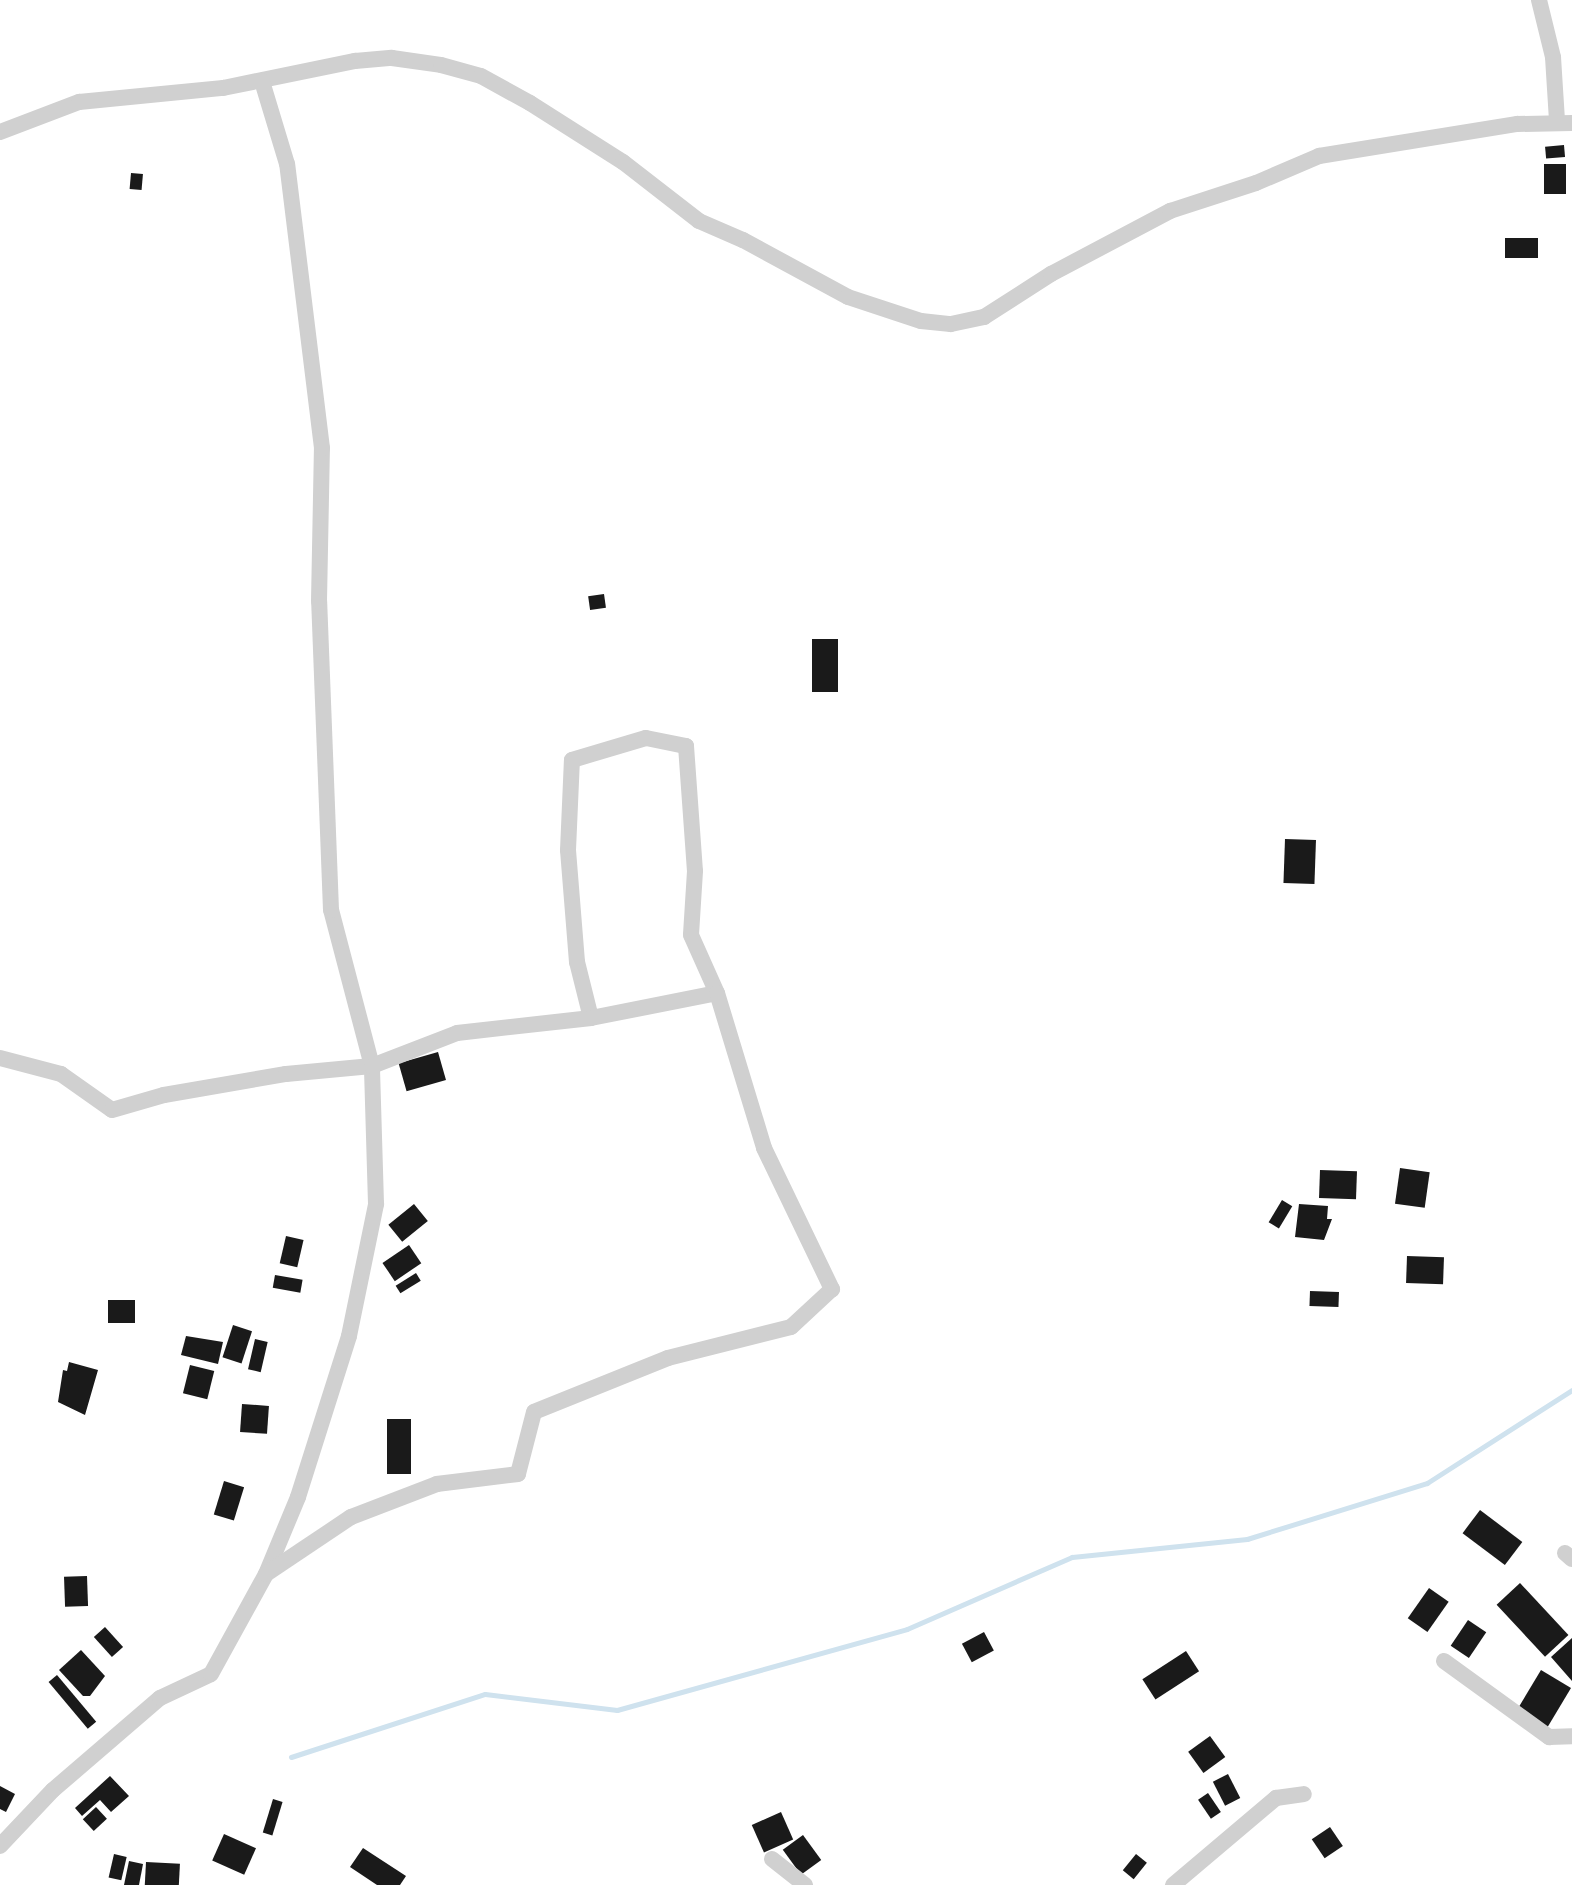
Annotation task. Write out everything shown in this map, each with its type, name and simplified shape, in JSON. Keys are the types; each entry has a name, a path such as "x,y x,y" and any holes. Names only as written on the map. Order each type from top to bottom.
{"street":[{"path":"0,132 79,102 262,82 355,61 392,58 481,76 623,162 699,221 743,240 848,297 921,321 951,324 984,317 1051,274 1170,211 1256,183 1319,156 1564,122 1553,57 1539,0"},
{"path":"0,1846 52,1790 160,1698 211,1674 266,1574 298,1497 349,1336 376,1204 372,1066 331,910 319,601 322,448 287,164 262,82"},
{"path":"266,1574 351,1517 437,1484 518,1474 534,1412 668,1358 791,1327 832,1289 764,1148 717,993 691,935 695,871 687,746 646,738 572,760 568,850 577,962 591,1018"},
{"path":"0,1058 61,1074 112,1110 164,1095 286,1074 372,1066 457,1033 591,1018 717,993"},
{"path":"1444,1661 1549,1737 1572,1736"},
{"path":"1173,1885 1276,1798 1304,1794"},
{"path":"772,1859 805,1885"}],"building":[{"path":"1564,145 1565,157 1546,159 1545,147"},
{"path":"1544,164 1566,164 1566,194 1544,194"},
{"path":"131,173 143,174 142,190 130,189"},
{"path":"1505,238 1538,238 1538,258 1505,258"},
{"path":"604,594 606,608 590,610 588,596"},
{"path":"812,639 838,639 838,692 812,692"},
{"path":"1285,839 1316,840 1314,884 1283,883"},
{"path":"438,1052 446,1080 407,1091 399,1063"},
{"path":"1400,1168 1430,1172 1425,1208 1395,1204"},
{"path":"1320,1170 1357,1171 1356,1199 1319,1198"},
{"path":"1282,1200 1292,1206 1279,1228 1269,1222"},
{"path":"414,1204 428,1221 402,1242 388,1225"},
{"path":"1299,1204 1328,1206 1327,1219 1332,1219 1324,1240 1295,1237"},
{"path":"286,1236 304,1240 297,1267 280,1263"},
{"path":"409,1245 421,1263 395,1281 382,1263"},
{"path":"1407,1256 1444,1257 1443,1284 1406,1283"},
{"path":"416,1273 421,1281 400,1293 396,1286"},
{"path":"275,1275 303,1280 300,1293 273,1288"},
{"path":"1310,1291 1339,1292 1338,1307 1309,1306"},
{"path":"108,1300 135,1300 135,1323 108,1323"},
{"path":"233,1325 252,1331 242,1364 222,1357"},
{"path":"186,1336 223,1342 218,1364 181,1355"},
{"path":"255,1339 268,1342 261,1372 248,1369"},
{"path":"69,1362 98,1370 85,1415 58,1402 63,1370 67,1371"},
{"path":"190,1365 214,1371 207,1399 183,1393"},
{"path":"242,1404 269,1406 267,1434 240,1432"},
{"path":"387,1419 411,1419 411,1474 387,1474"},
{"path":"224,1481 244,1487 234,1521 214,1514"},
{"path":"1480,1510 1522,1542 1505,1565 1463,1533"},
{"path":"87,1576 88,1606 65,1607 64,1577"},
{"path":"1520,1583 1568,1635 1545,1657 1497,1605"},
{"path":"1429,1588 1449,1602 1427,1632 1408,1618"},
{"path":"1468,1620 1486,1632 1469,1658 1451,1646"},
{"path":"105,1627 123,1647 112,1657 94,1637"},
{"path":"984,1632 994,1651 972,1662 962,1644"},
{"path":"1572,1638 1572,1681 1551,1657"},
{"path":"81,1650 105,1676 90,1696 83,1696 59,1670"},
{"path":"1186,1651 1199,1671 1155,1699 1142,1679"},
{"path":"1541,1670 1571,1688 1546,1729 1516,1711"},
{"path":"57,1675 96,1722 88,1729 49,1682"},
{"path":"1210,1736 1225,1757 1203,1773 1188,1752"},
{"path":"1228,1774 1240,1798 1225,1806 1213,1782"},
{"path":"110,1776 129,1796 111,1812 100,1800 82,1816 75,1808"},
{"path":"0,1786 15,1794 6,1812 0,1809"},
{"path":"1208,1793 1221,1812 1211,1819 1198,1800"},
{"path":"273,1799 283,1802 272,1835 263,1832"},
{"path":"96,1807 107,1819 94,1831 83,1819"},
{"path":"781,1812 793,1839 764,1852 752,1825"},
{"path":"1330,1827 1343,1846 1325,1858 1312,1839"},
{"path":"224,1834 256,1848 244,1875 212,1860"},
{"path":"803,1835 821,1860 801,1875 783,1850"},
{"path":"363,1848 406,1876 400,1885 377,1885 350,1867"},
{"path":"114,1854 127,1857 121,1880 109,1877"},
{"path":"1136,1854 1147,1863 1134,1879 1123,1870"},
{"path":"129,1861 143,1864 139,1885 124,1885"},
{"path":"146,1862 180,1864 179,1885 145,1885"}],"waterway":[{"path":"291,1757 485,1694 617,1710 907,1629 1072,1557 1247,1539 1427,1483 1572,1390"}]}
